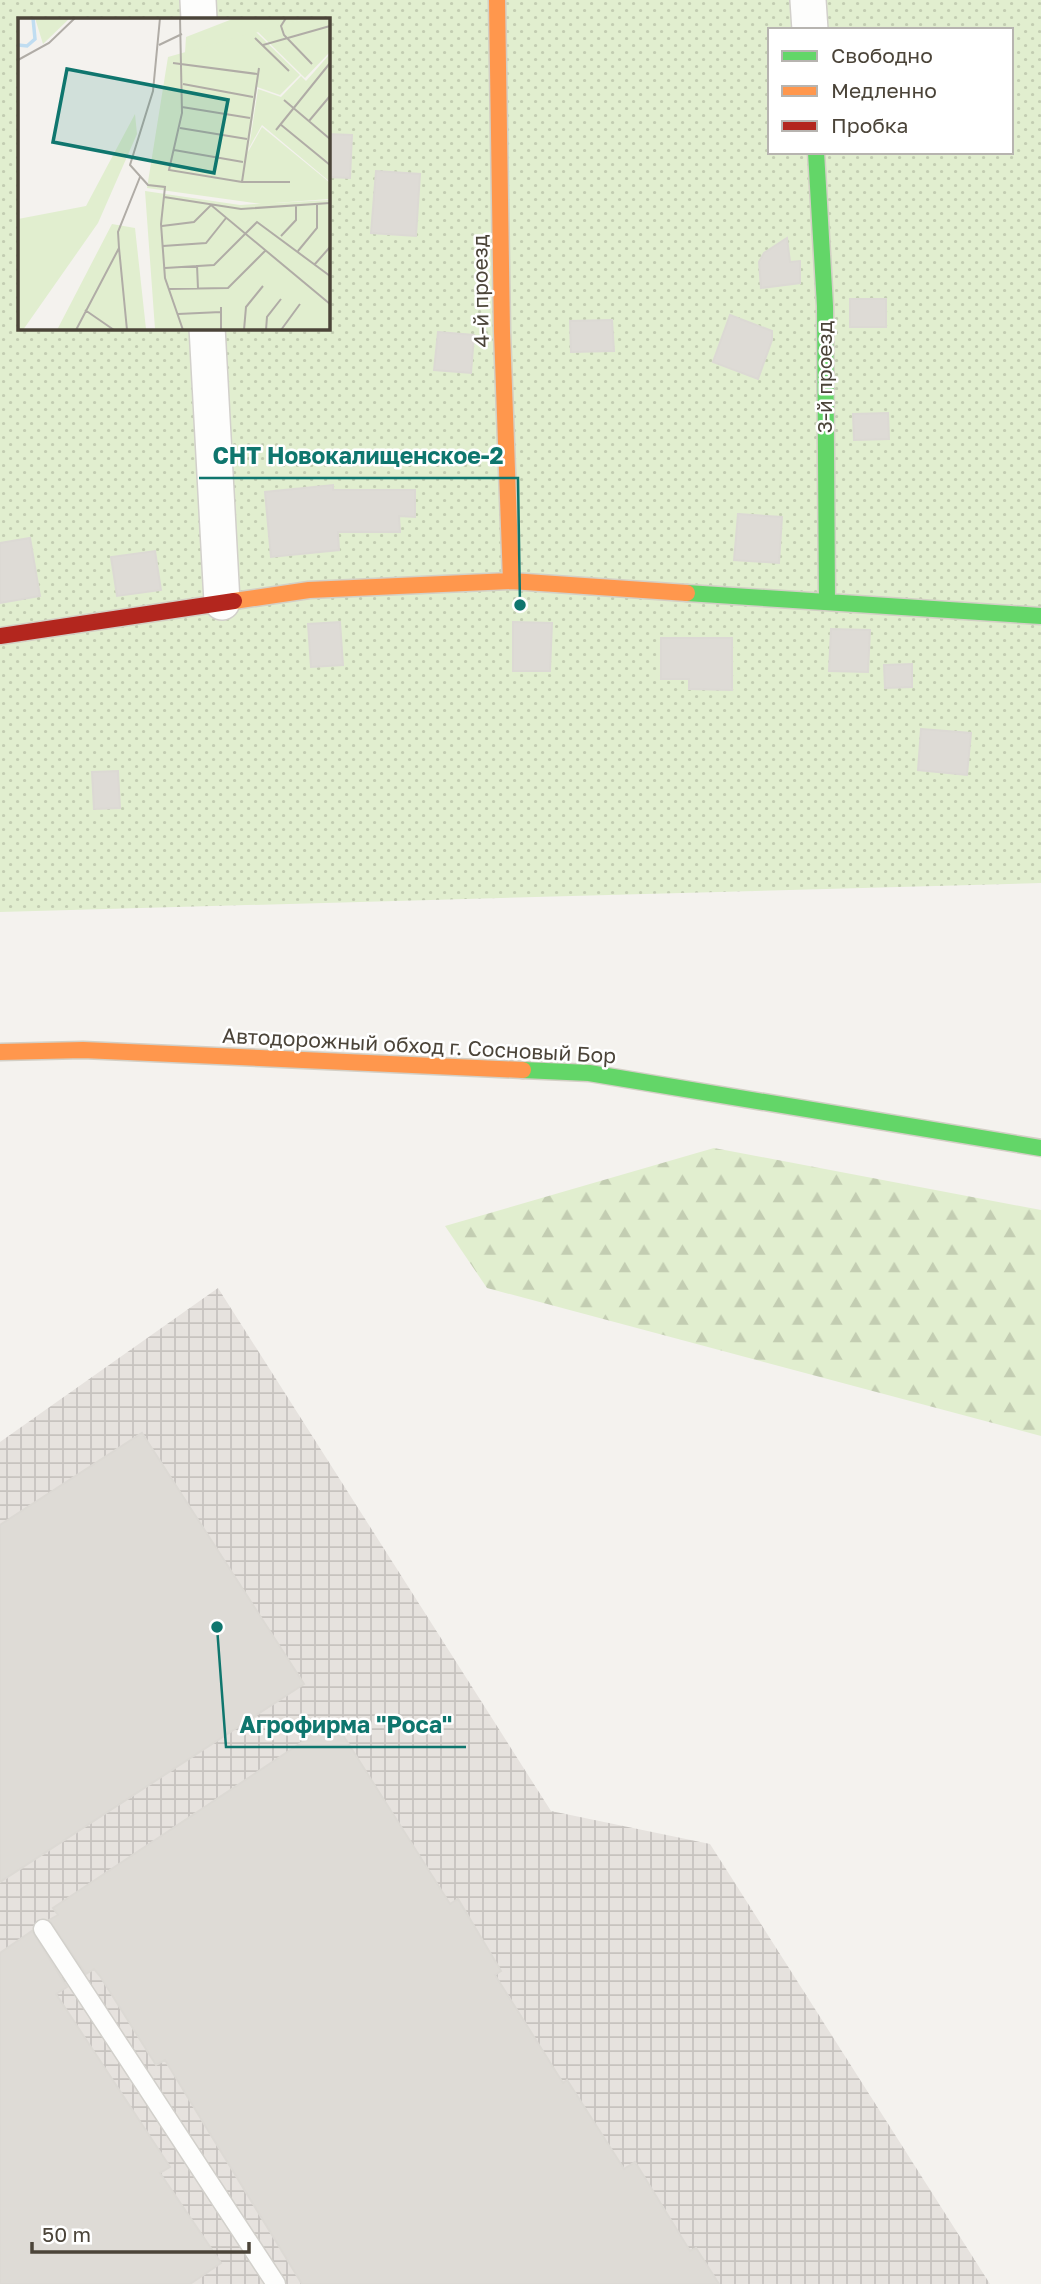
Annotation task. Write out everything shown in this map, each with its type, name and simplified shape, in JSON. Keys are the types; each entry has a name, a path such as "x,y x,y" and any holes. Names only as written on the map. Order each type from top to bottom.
{"street":[{"path":"198,0 199,18"},
{"name":"4-й проезд","path":"497,0 502,332 511,581"},
{"path":"808,0 810,28"},
{"name":"3-й проезд","path":"816,154 825,306 827,602"},
{"path":"207,329 222,602"},
{"path":"0,636 309,590 511,581 1041,616"},
{"name":"Автодорожный обход г. Сосновый Бор","path":"0,1052 83,1050 589,1073 1041,1148"}],"lane":[{"path":"43,1929 276,2284"}],"shaded area":[{"path":"218,1288 551,1811 710,1844 990,2284 0,2284 0,1442"}],"green space":[{"path":"0,0 1041,0 1041,883 0,912"},
{"path":"714,1148 1041,1210 1041,1436 487,1288 445,1226"}],"building":[{"path":"329,134 352,135 350,178 329,177"},
{"path":"376,171 420,174 416,236 371,233"},
{"path":"787,238 790,262 800,261 800,283 761,288 759,262 764,253"},
{"path":"850,299 886,299 886,327 850,327"},
{"path":"730,315 772,331 772,340 758,379 713,362"},
{"path":"612,320 614,351 571,352 570,321"},
{"path":"438,332 474,335 471,373 434,370"},
{"path":"888,413 889,439 854,440 853,414"},
{"path":"333,485 333,490 415,490 415,517 399,516 400,532 338,532 339,550 271,557 265,492"},
{"path":"738,514 782,517 779,563 734,560"},
{"path":"30,538 40,596 0,603 0,543"},
{"path":"155,551 161,590 117,596 111,557"},
{"path":"340,622 343,665 311,667 308,624"},
{"path":"513,622 552,623 550,671 513,671"},
{"path":"831,629 870,630 868,672 829,671"},
{"path":"661,638 732,638 732,690 689,689 689,679 661,679"},
{"path":"912,664 912,687 885,688 884,665"},
{"path":"921,729 971,733 967,775 918,770"},
{"path":"118,771 120,808 94,809 92,772"},
{"path":"142,1433 304,1684 0,1882 0,1525"},
{"path":"334,1721 450,1904 458,1899 501,1971 495,1975 563,2083 567,2080 624,2169 635,2162 690,2251 696,2248 719,2284 302,2284 165,2060 156,2065 100,1976 94,1969 86,1974 49,1920 58,1915 53,1908"},
{"path":"32,1931 67,1987 56,1994 170,2167 160,2173 221,2263 190,2284 0,2284 0,1953"}],"traffic: fast":[{"path":"816,154 825,306 827,602"},
{"path":"687,593 1041,616"},
{"path":"523,1070 589,1073 1041,1148"}],"traffic: slow":[{"path":"497,0 502,332 511,581"},
{"path":"234,601 309,590 511,581 687,593"},
{"path":"0,1052 83,1050 523,1070"}],"traffic: jam":[{"path":"0,636 234,601"}],"place":[{"name":"СНТ Новокалищенское-2","path":"520,605"},
{"name":"Агрофирма \"Роса\"","path":"217,1627"}]}
